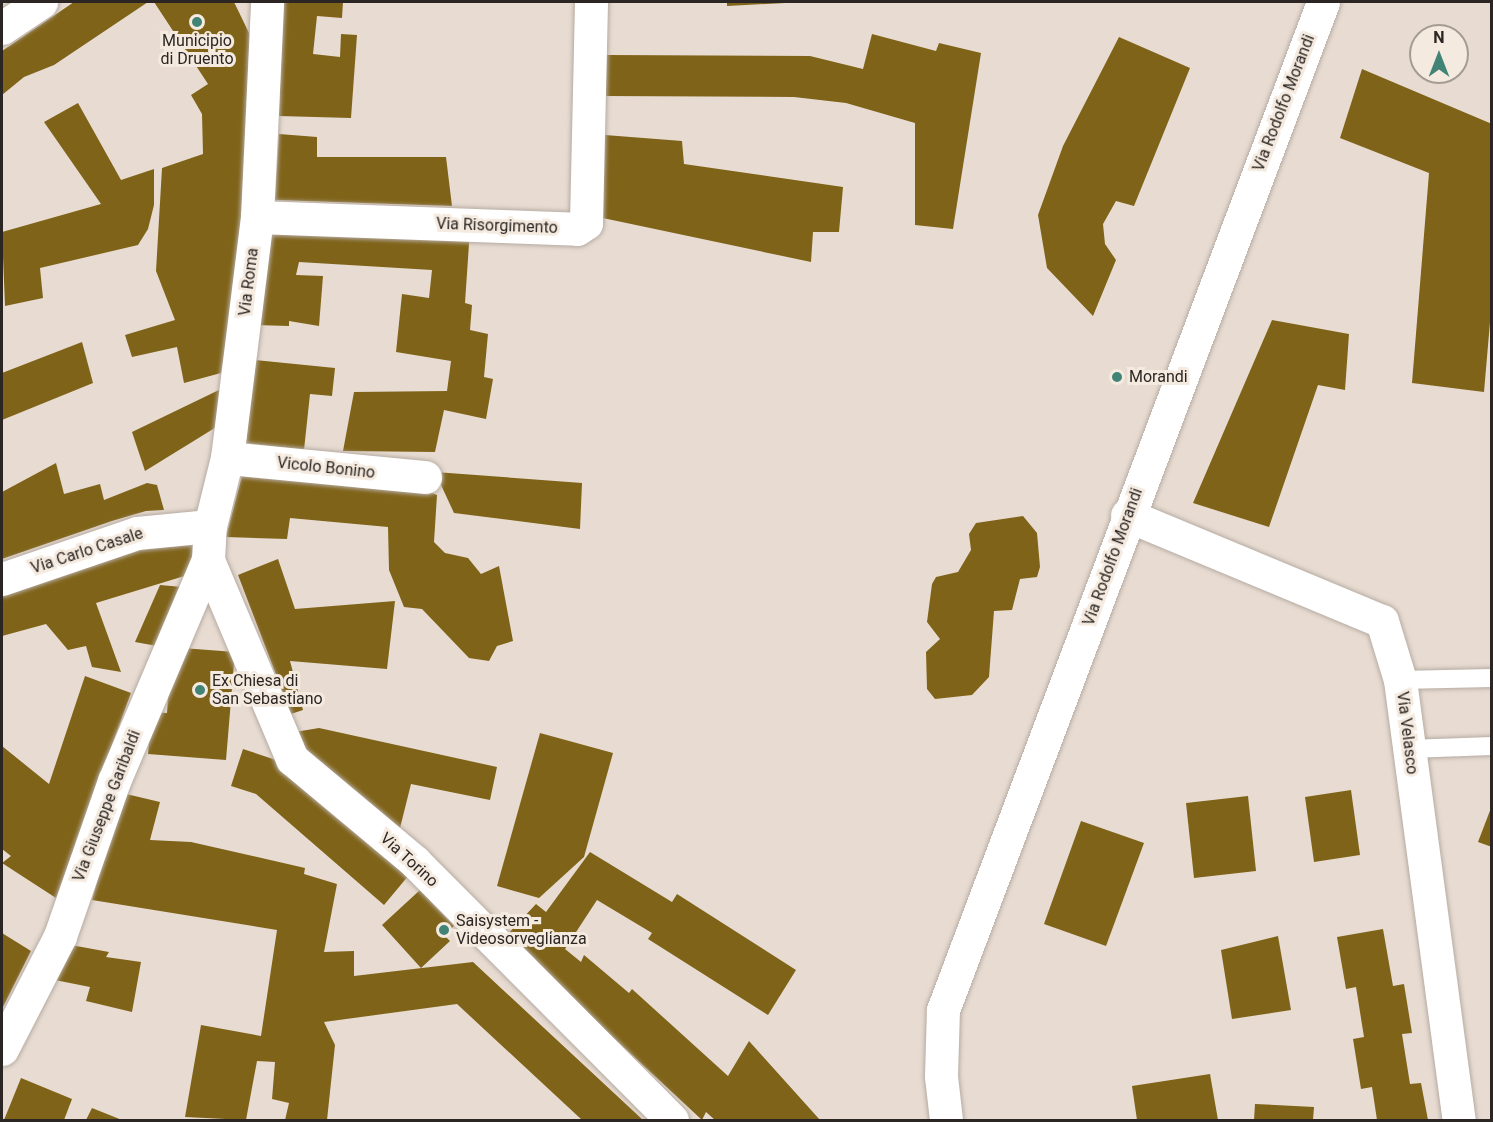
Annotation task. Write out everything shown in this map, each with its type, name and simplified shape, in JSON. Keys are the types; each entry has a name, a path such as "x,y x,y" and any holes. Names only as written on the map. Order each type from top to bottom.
{"street":[{"path":"2,28 41,2"},
{"name":"Via Roma","path":"208,560 210,526 227,458 257,217 267,2"},
{"name":"Via Risorgimento","path":"257,217 577,229 586,222 591,2"},
{"name":"Via Rodolfo Morandi","path":"946,1120 940,1053 943,1010 1127,515 1323,2"},
{"name":"Vicolo Bonino","path":"227,458 425,477"},
{"name":"Via Velasco","path":"1127,515 1382,621 1400,681 1459,1120"},
{"name":"Via Carlo Casale","path":"2,579 137,533 210,526"},
{"name":"Via Giuseppe Garibaldi","path":"2,1049 60,936 114,781 208,560"},
{"name":"Via Torino","path":"208,560 292,759 415,862 672,1120"}],"lane":[{"path":"1400,681 1491,678"},
{"path":"1408,749 1491,746"}],"building":[{"path":"74,2 148,2 54,65 24,77 2,95 2,51"},
{"path":"154,2 234,2 250,35 240,259 221,373 184,383 177,347 132,357 125,335 175,320 156,271 162,168 203,154 202,114 191,95 208,84"},
{"path":"283,2 343,2 342,18 317,16 313,54 340,57 341,34 357,35 351,118 279,116"},
{"path":"727,2 785,2 785,3 727,6"},
{"path":"872,34 936,51 939,43 981,53 953,229 915,225 915,123 846,103 794,97 603,96 607,55 810,56 863,69"},
{"path":"1119,37 1190,68 1134,206 1116,201 1103,224 1105,244 1116,260 1093,316 1047,268 1038,215 1063,146"},
{"path":"1362,69 1492,124 1492,299 1484,392 1412,383 1429,173 1340,138"},
{"path":"78,103 121,180 154,169 154,205 148,229 138,245 40,268 43,298 5,306 2,232 101,204 44,122"},
{"path":"279,134 317,137 317,157 446,157 452,206 275,200"},
{"path":"605,135 682,141 684,164 843,187 839,232 813,232 811,262 598,217"},
{"path":"272,223 470,229 465,303 472,305 470,330 488,334 484,377 493,379 486,419 444,410 435,452 343,451 354,392 447,391 451,361 396,352 402,294 429,298 432,270 299,262 296,275 323,276 319,326 289,321 289,326 256,325"},
{"path":"1272,320 1349,334 1345,390 1318,385 1269,527 1193,503"},
{"path":"82,342 93,383 2,420 2,373"},
{"path":"255,360 335,368 332,396 310,394 304,450 246,443"},
{"path":"221,389 218,426 145,471 132,432"},
{"path":"56,463 64,494 100,484 104,500 147,483 157,485 164,510 146,511 112,521 2,559 2,492"},
{"path":"244,468 406,483 437,495 434,542 445,553 468,558 481,574 499,566 513,641 497,646 489,661 469,658 422,609 404,607 389,570 388,527 290,518 287,539 226,537"},
{"path":"435,472 582,483 580,529 454,513"},
{"path":"1023,516 1037,533 1040,567 1037,577 1020,579 1012,610 994,611 989,677 972,695 935,699 927,689 926,652 940,639 927,622 932,584 936,577 958,572 971,550 969,534 976,523"},
{"path":"183,535 195,545 191,574 96,603 121,672 92,667 86,646 68,650 46,624 2,636 2,595 64,568"},
{"path":"278,559 295,609 395,601 387,669 290,661 303,710 291,714 238,575"},
{"path":"160,585 182,587 157,646 135,642"},
{"name":"Ex Chiesa di San Sebastiano","path":"182,648 235,652 226,760 148,754 151,712 167,713 170,667"},
{"path":"85,676 131,693 56,898 2,863 11,856 2,849 2,746 49,784"},
{"path":"319,728 497,767 490,800 411,784 400,828 301,745 295,732"},
{"path":"540,733 613,753 584,857 539,898 497,886"},
{"path":"243,749 273,759 409,875 384,905 256,794 231,786"},
{"path":"1351,790 1360,855 1314,862 1305,797"},
{"path":"122,793 160,802 150,840 191,842 305,868 304,874 337,884 324,952 354,951 354,976 473,962 643,1120 582,1120 457,1004 324,1022 335,1045 327,1120 285,1120 289,1103 272,1099 275,1062 257,1061 246,1120 185,1117 201,1025 261,1036 277,930 92,900"},
{"path":"1248,796 1256,871 1194,878 1186,803"},
{"path":"1492,808 1492,847 1478,842"},
{"path":"1081,821 1144,843 1106,946 1044,924"},
{"path":"590,852 672,902 677,894 796,970 768,1015 648,939 652,933 597,900 565,949 581,962 584,955 629,993 632,989 728,1076 749,1041 820,1120 715,1120 706,1112 702,1120 505,937 536,904 546,912"},
{"path":"420,890 454,926 444,935 450,941 421,968 382,925"},
{"path":"1383,929 1393,986 1404,984 1412,1033 1402,1034 1410,1084 1421,1083 1428,1120 1377,1120 1372,1087 1361,1089 1353,1039 1364,1037 1356,987 1346,989 1337,937"},
{"path":"2,933 31,951 2,1009"},
{"path":"1278,936 1291,1010 1232,1019 1221,950"},
{"path":"71,945 109,952 106,957 141,962 132,1012 86,1001 90,987 55,980"},
{"path":"1210,1074 1218,1120 1137,1120 1132,1086"},
{"path":"21,1078 72,1099 64,1120 4,1120"},
{"path":"1255,1104 1314,1107 1313,1120 1254,1120"},
{"path":"92,1108 122,1120 86,1120"}],"place":[{"name":"Municipio di Druento","path":"197,22"},
{"name":"Morandi","path":"1117,377"},
{"name":"Ex Chiesa di San Sebastiano","path":"200,690"},
{"name":"Saisystem - Videosorveglianza","path":"444,930"}]}
